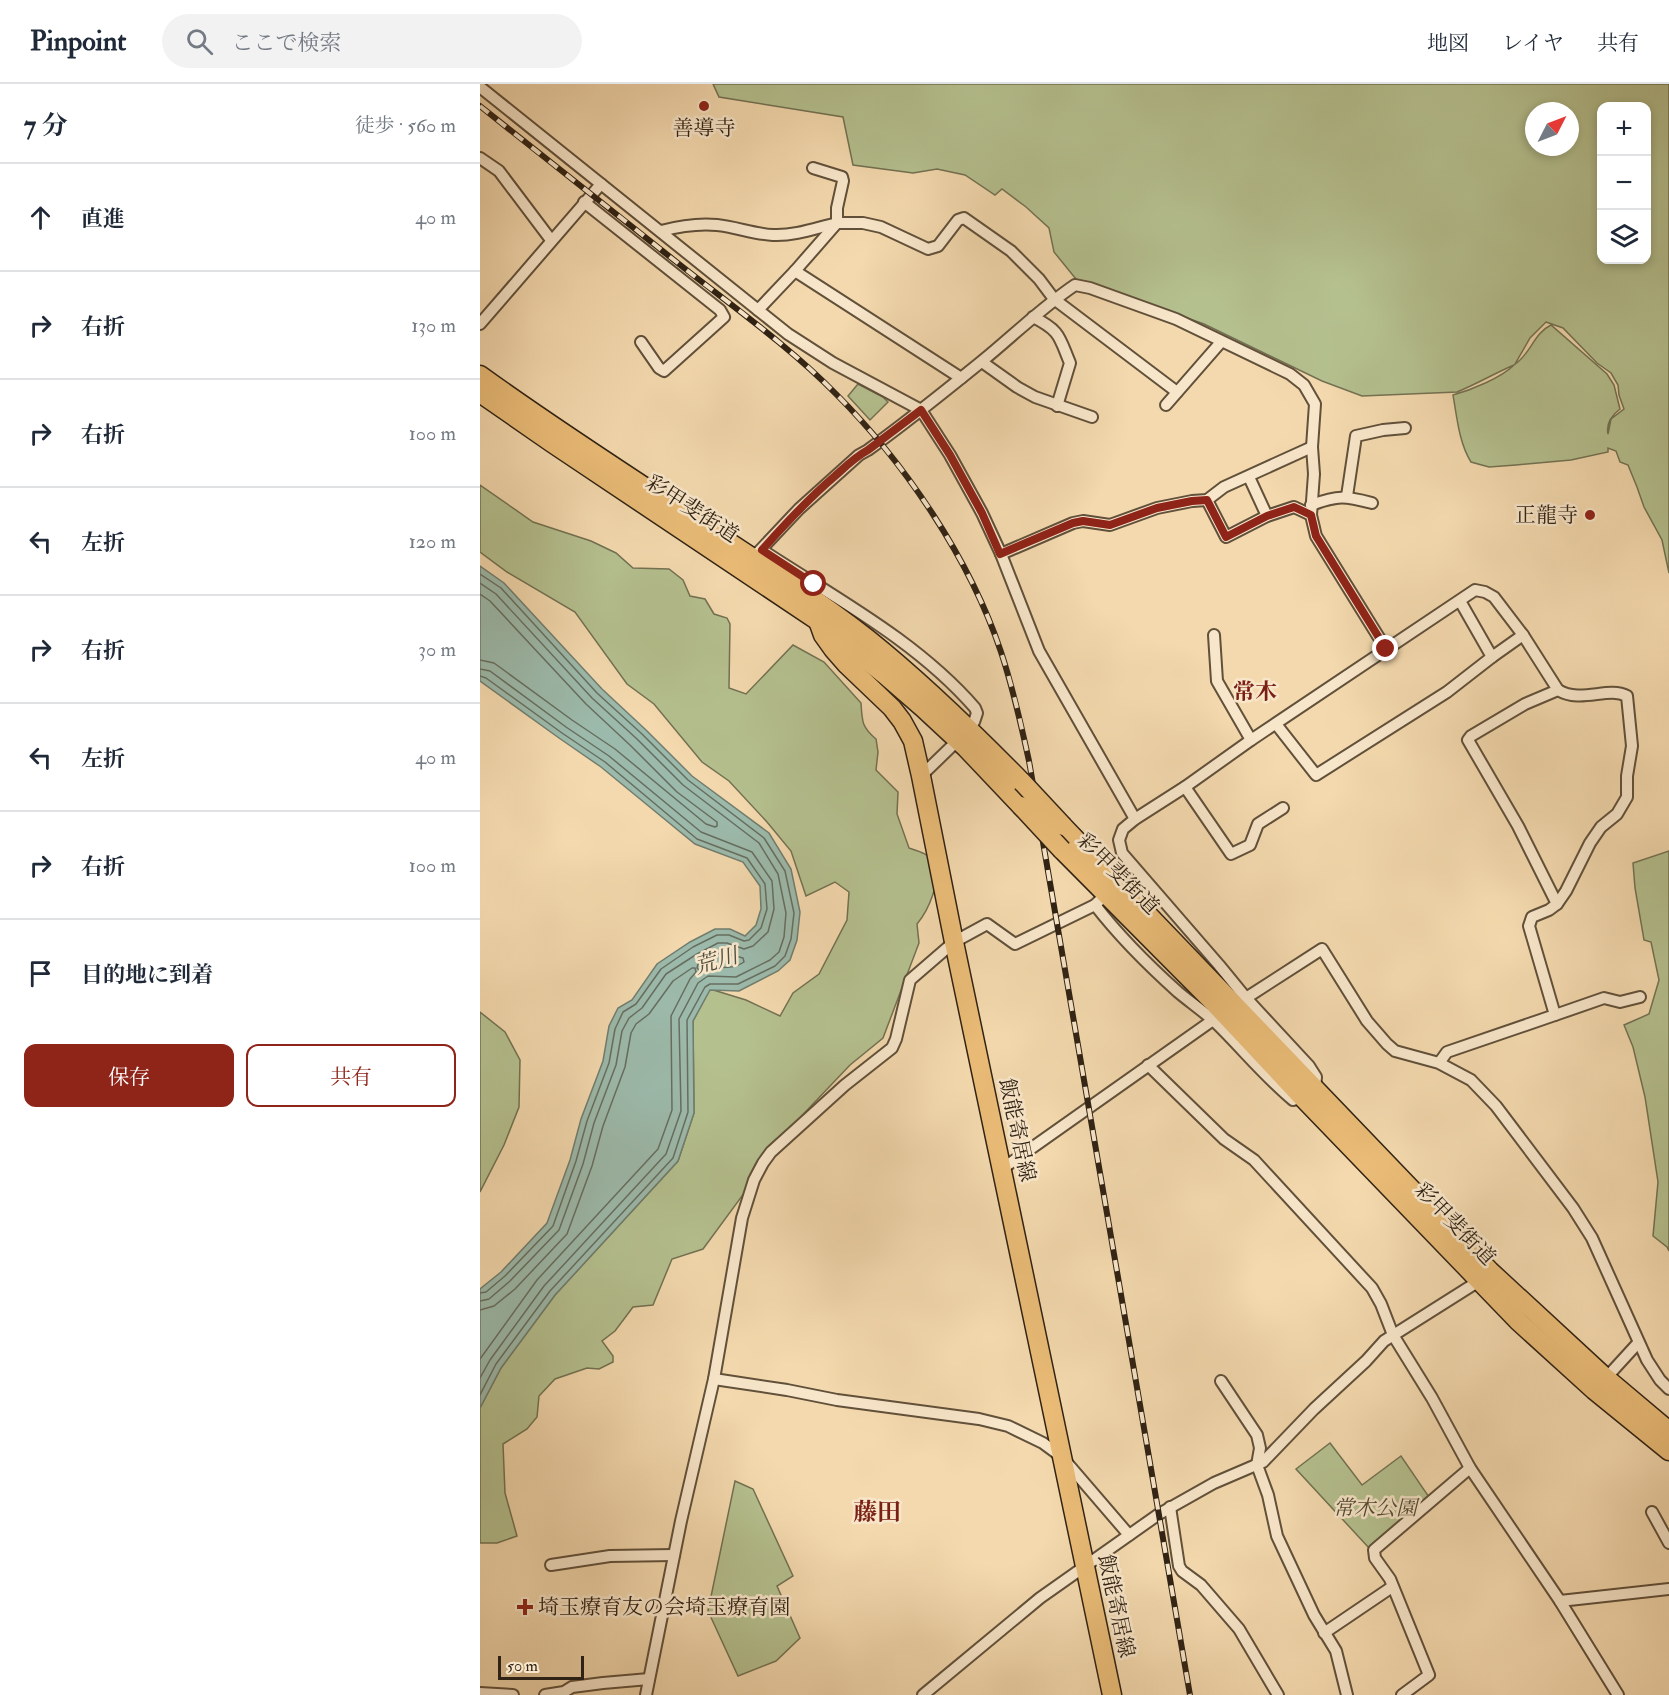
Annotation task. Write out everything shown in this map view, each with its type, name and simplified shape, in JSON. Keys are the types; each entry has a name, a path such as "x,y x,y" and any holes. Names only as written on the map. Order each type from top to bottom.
{"main road":[{"name":"彩甲斐街道","path":"480,375 556,429 752,559 822,615 966,748 1062,850 1214,1003 1490,1271 1606,1378 1669,1431"},
{"name":"彩甲斐街道","path":"480,393 552,443 752,559"},
{"name":"彩甲斐街道","path":"822,615 869,640 916,679 974,734 1063,826 1479,1281 1518,1321 1586,1382 1669,1451"},
{"name":"飯能寄居線","path":"822,615 823,635 832,649 892,708 913,741 1112,1695"}],"street":[{"path":"480,87 788,334 833,363 921,410 950,455 982,513 1039,651 1135,819"},
{"path":"480,158 499,171 552,240"},
{"path":"758,310 795,272 837,223 842,177 813,168"},
{"path":"480,324 601,184"},
{"path":"584,202 720,310 724,317 664,371 659,368 641,342"},
{"path":"661,231 688,224 718,225 761,234 795,234 837,223 863,223 881,227 928,249 938,246 958,220 964,218 1011,251 1039,279 1054,299 1177,392"},
{"path":"795,272 961,378"},
{"path":"974,722 977,713 975,708 927,662 868,618 752,559 799,508 859,455 982,362 1054,299 1074,285 1089,288 1176,320 1290,374 1304,385 1315,404 1311,510 1316,536 1386,649"},
{"path":"1033,317 1057,332 1070,363 1057,406"},
{"path":"1166,405 1221,342"},
{"path":"982,362 1017,387 1057,406 1092,417"},
{"path":"1347,496 1356,436 1405,428"},
{"path":"1000,554 1073,523 1083,521 1110,525 1157,508 1207,500 1224,487 1312,447"},
{"path":"1249,477 1267,516"},
{"path":"1207,500 1226,537 1267,516 1294,507 1311,510 1331,498 1347,496 1372,503"},
{"path":"646,1695 674,1555 714,1380 742,1218 754,1180 771,1152 845,1085 892,1048 910,981 954,942 987,924 1016,944 1097,903 1108,921 1152,966 1213,1020 1278,1088 1293,1100 1308,1093 1316,1077 1309,1066 1246,998 1135,869 1122,853 1119,840 1123,829 1135,819 1475,591 1485,592 1494,597 1523,635 1558,690 1564,694 1594,695 1620,692 1627,696 1632,746 1627,777 1627,797 1617,814 1601,827 1590,843 1557,904 1532,917 1529,926 1555,1016"},
{"path":"1460,601 1492,657"},
{"path":"1214,635 1217,681 1251,740"},
{"path":"1276,724 1316,775 1447,692 1523,635"},
{"path":"1557,904 1518,826 1468,741 1471,736 1525,704 1558,690"},
{"path":"921,776 952,746"},
{"path":"1185,787 1231,854 1250,845 1258,824 1283,808"},
{"path":"1125,878 1135,869"},
{"path":"1246,998 1322,949 1367,1021 1387,1044 1395,1051 1439,1064 1471,1080 1496,1106 1573,1208 1592,1238 1647,1360 1669,1389"},
{"path":"1439,1064 1447,1052 1604,998 1620,1002 1640,997"},
{"path":"1002,1169 1213,1020"},
{"path":"1148,1065 1224,1139 1254,1160 1372,1288 1393,1335 1432,1398 1470,1468 1560,1600 1618,1695"},
{"path":"923,1695 1040,1598 1129,1535 1170,1507 1214,1483 1263,1462 1384,1341 1479,1281"},
{"path":"1606,1378 1638,1343"},
{"path":"714,1380 979,1419 1008,1426 1042,1443 1062,1457 1129,1535"},
{"path":"1221,1381 1257,1435 1260,1448 1257,1465 1268,1495 1278,1536 1324,1633 1336,1651 1346,1695"},
{"path":"1402,1695 1429,1675 1390,1579 1375,1558 1374,1550 1470,1468"},
{"path":"1170,1507 1179,1566 1182,1571 1201,1585 1239,1629 1278,1695"},
{"path":"1652,1512 1669,1543"},
{"path":"551,1565 610,1556 674,1555"},
{"path":"1324,1633 1392,1587"},
{"path":"1560,1600 1669,1589"},
{"path":"545,1695 592,1684 649,1680"},
{"path":"480,1693 513,1695"}],"green space":[{"path":"713,84 1669,84 1669,573 1662,540 1644,507 1628,465 1620,462 1616,451 1608,448 1608,452 1571,460 1516,465 1489,467 1471,462 1461,438 1453,395 1485,383 1514,365 1457,392 1362,396 1322,381 1204,324 1076,279 1054,252 1049,228 1002,189 995,195 965,175 937,169 913,173 853,165 843,117 719,97","holes":["1546,322 1563,328 1597,363 1611,373 1618,385 1624,409 1611,419 1608,434 1610,420 1620,409 1614,385 1607,374 1551,325 1540,333 1525,355 1515,364 1530,338"]},
{"path":"858,384 888,402 870,420 848,396"},
{"path":"480,485 533,522 591,541 616,553 633,568 669,569 683,580 690,596 705,599 714,614 727,618 730,624 729,688 746,694 793,645 824,662 861,703 864,724 876,739 878,752 876,770 898,792 897,814 909,848 928,856 936,869 935,886 930,903 917,924 919,943 883,1038 850,1065 755,1165 745,1192 703,1249 672,1259 653,1305 633,1307 615,1331 602,1341 613,1356 613,1362 599,1369 587,1368 555,1379 539,1396 537,1417 527,1429 503,1444 505,1493 517,1536 497,1543 480,1543 480,1408 501,1368 555,1295 678,1161 694,1113 693,1021 710,989 746,1000 780,1016 793,993 819,974 847,920 849,892 835,882 806,896 791,851 729,781 702,762 654,704 627,684 575,612 507,572 480,552"},
{"path":"1669,851 1669,1251 1653,1236 1658,1182 1645,1097 1633,1047 1624,1025 1649,1014 1659,980 1651,942 1644,940 1633,863"},
{"path":"480,1012 505,1032 520,1060 519,1107 504,1145 480,1192"},
{"name":"常木公園","path":"1330,1443 1362,1485 1401,1456 1429,1497 1369,1548 1296,1469"},
{"path":"735,1481 753,1489 793,1576 777,1586 800,1638 776,1661 738,1676 708,1611"}],"water":[{"name":"荒川","path":"480,566 504,583 602,689 692,776 769,833 791,869 800,912 797,940 790,960 778,971 739,991 710,990 693,1021 694,1113 678,1161 555,1295 501,1368 480,1408 480,1289 501,1272 547,1223 570,1160 581,1119 603,1061 609,1026 618,1008 632,1000 657,964 715,929 730,929 745,936 756,925 761,909 760,886 743,862 695,844 601,767 480,681"}],"railway":[{"path":"480,106 760,327 836,394 887,450 933,514 972,582 988,617 1009,679 1029,761 1190,1695"}],"place":[{"name":"善導寺","path":"704,106"},
{"name":"正龍寺","path":"1590,515"},
{"name":"埼玉療育友の会埼玉療育園","path":"525,1607"}],"district":[{"name":"常木","path":"1255,692"},
{"name":"藤田","path":"877,1512"}],"route":[{"path":"814,584 762,550 799,508 825,484 859,455 921,410 950,455 982,513 1000,554 1073,523 1083,521 1110,525 1157,508 1192,501 1207,500 1226,537 1267,516 1294,507 1311,515 1316,536 1386,649"}]}
